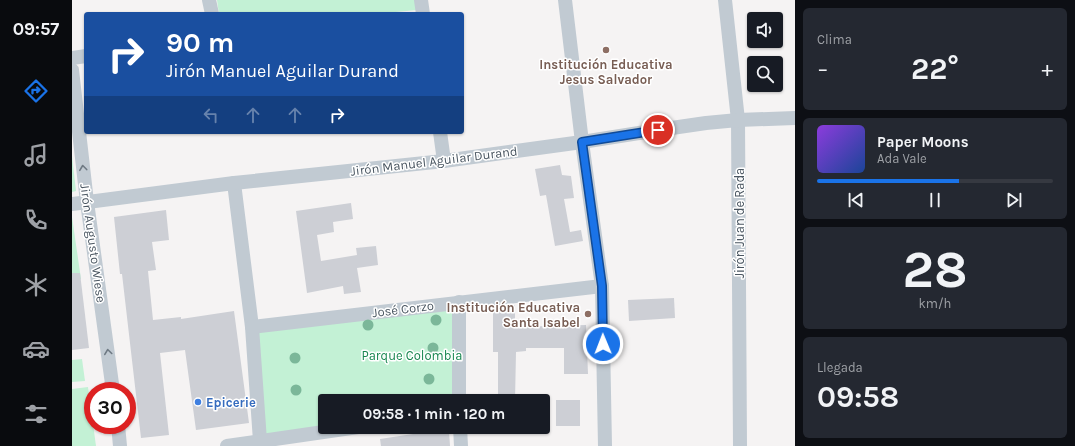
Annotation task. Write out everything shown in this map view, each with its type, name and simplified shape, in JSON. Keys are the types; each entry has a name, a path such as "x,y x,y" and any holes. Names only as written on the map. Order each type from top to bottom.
{"street":[{"path":"210,0 212,12"},
{"path":"421,0 423,12"},
{"path":"566,0 582,142 602,286 605,446"},
{"name":"Jirón Juan de Rada","path":"725,0 738,120 740,446"},
{"path":"72,58 84,56"},
{"name":"Jirón Augusto Wiese","path":"72,70 87,202 112,382"},
{"name":"Jirón Manuel Aguilar Durand","path":"72,204 234,183 444,161 738,120 795,118"},
{"path":"440,134 444,161"},
{"path":"234,183 252,327 260,441"},
{"name":"José Corzo","path":"252,327 602,286"},
{"path":"459,302 459,394"},
{"path":"226,446 318,433"},
{"path":"119,434 120,446"},
{"path":"460,434 461,446"}],"green space":[{"path":"217,0 416,0 417,10 396,12 219,12"},
{"path":"72,156 76,191 72,192"},
{"path":"72,217 81,279 74,281 72,279"},
{"name":"Parque Colombia","path":"459,302 459,394 318,394 318,429 260,441 252,327"},
{"path":"82,359 85,381 72,382 72,360"},
{"path":"84,388 84,434 94,434 96,446 72,446 72,389"}],"building":[{"path":"560,165 562,175 571,176 574,198 564,199 570,232 581,230 583,241 555,246 546,195 540,196 535,169"},
{"path":"351,203 353,219 333,222 334,232 317,235 321,261 357,255 356,248 376,246 378,265 357,268 361,292 344,294 343,286 307,293 296,211"},
{"path":"166,210 169,240 152,242 156,270 148,271 153,320 181,317 181,319 234,311 249,423 196,430 185,350 160,353 169,435 141,438 136,382 135,382 122,274 120,274 114,217"},
{"path":"72,273 80,273 89,348 72,350"},
{"path":"674,298 675,318 629,321 628,300"},
{"path":"515,305 515,327 586,325 588,374 564,374 564,348 526,348 526,351 516,352 515,394 498,394 498,352 493,352 493,307"},
{"path":"556,400 580,400 580,426 556,426"},
{"path":"413,434 449,434 450,446 381,446 380,439"}],"place":[{"name":"Institución Educativa Jesus Salvador","path":"606,50"},
{"name":"Institución Educativa Santa Isabel","path":"588,314"},
{"name":"Epicerie","path":"198,402"}],"route":[{"path":"603,344 602,286 582,142 658,130"}]}
